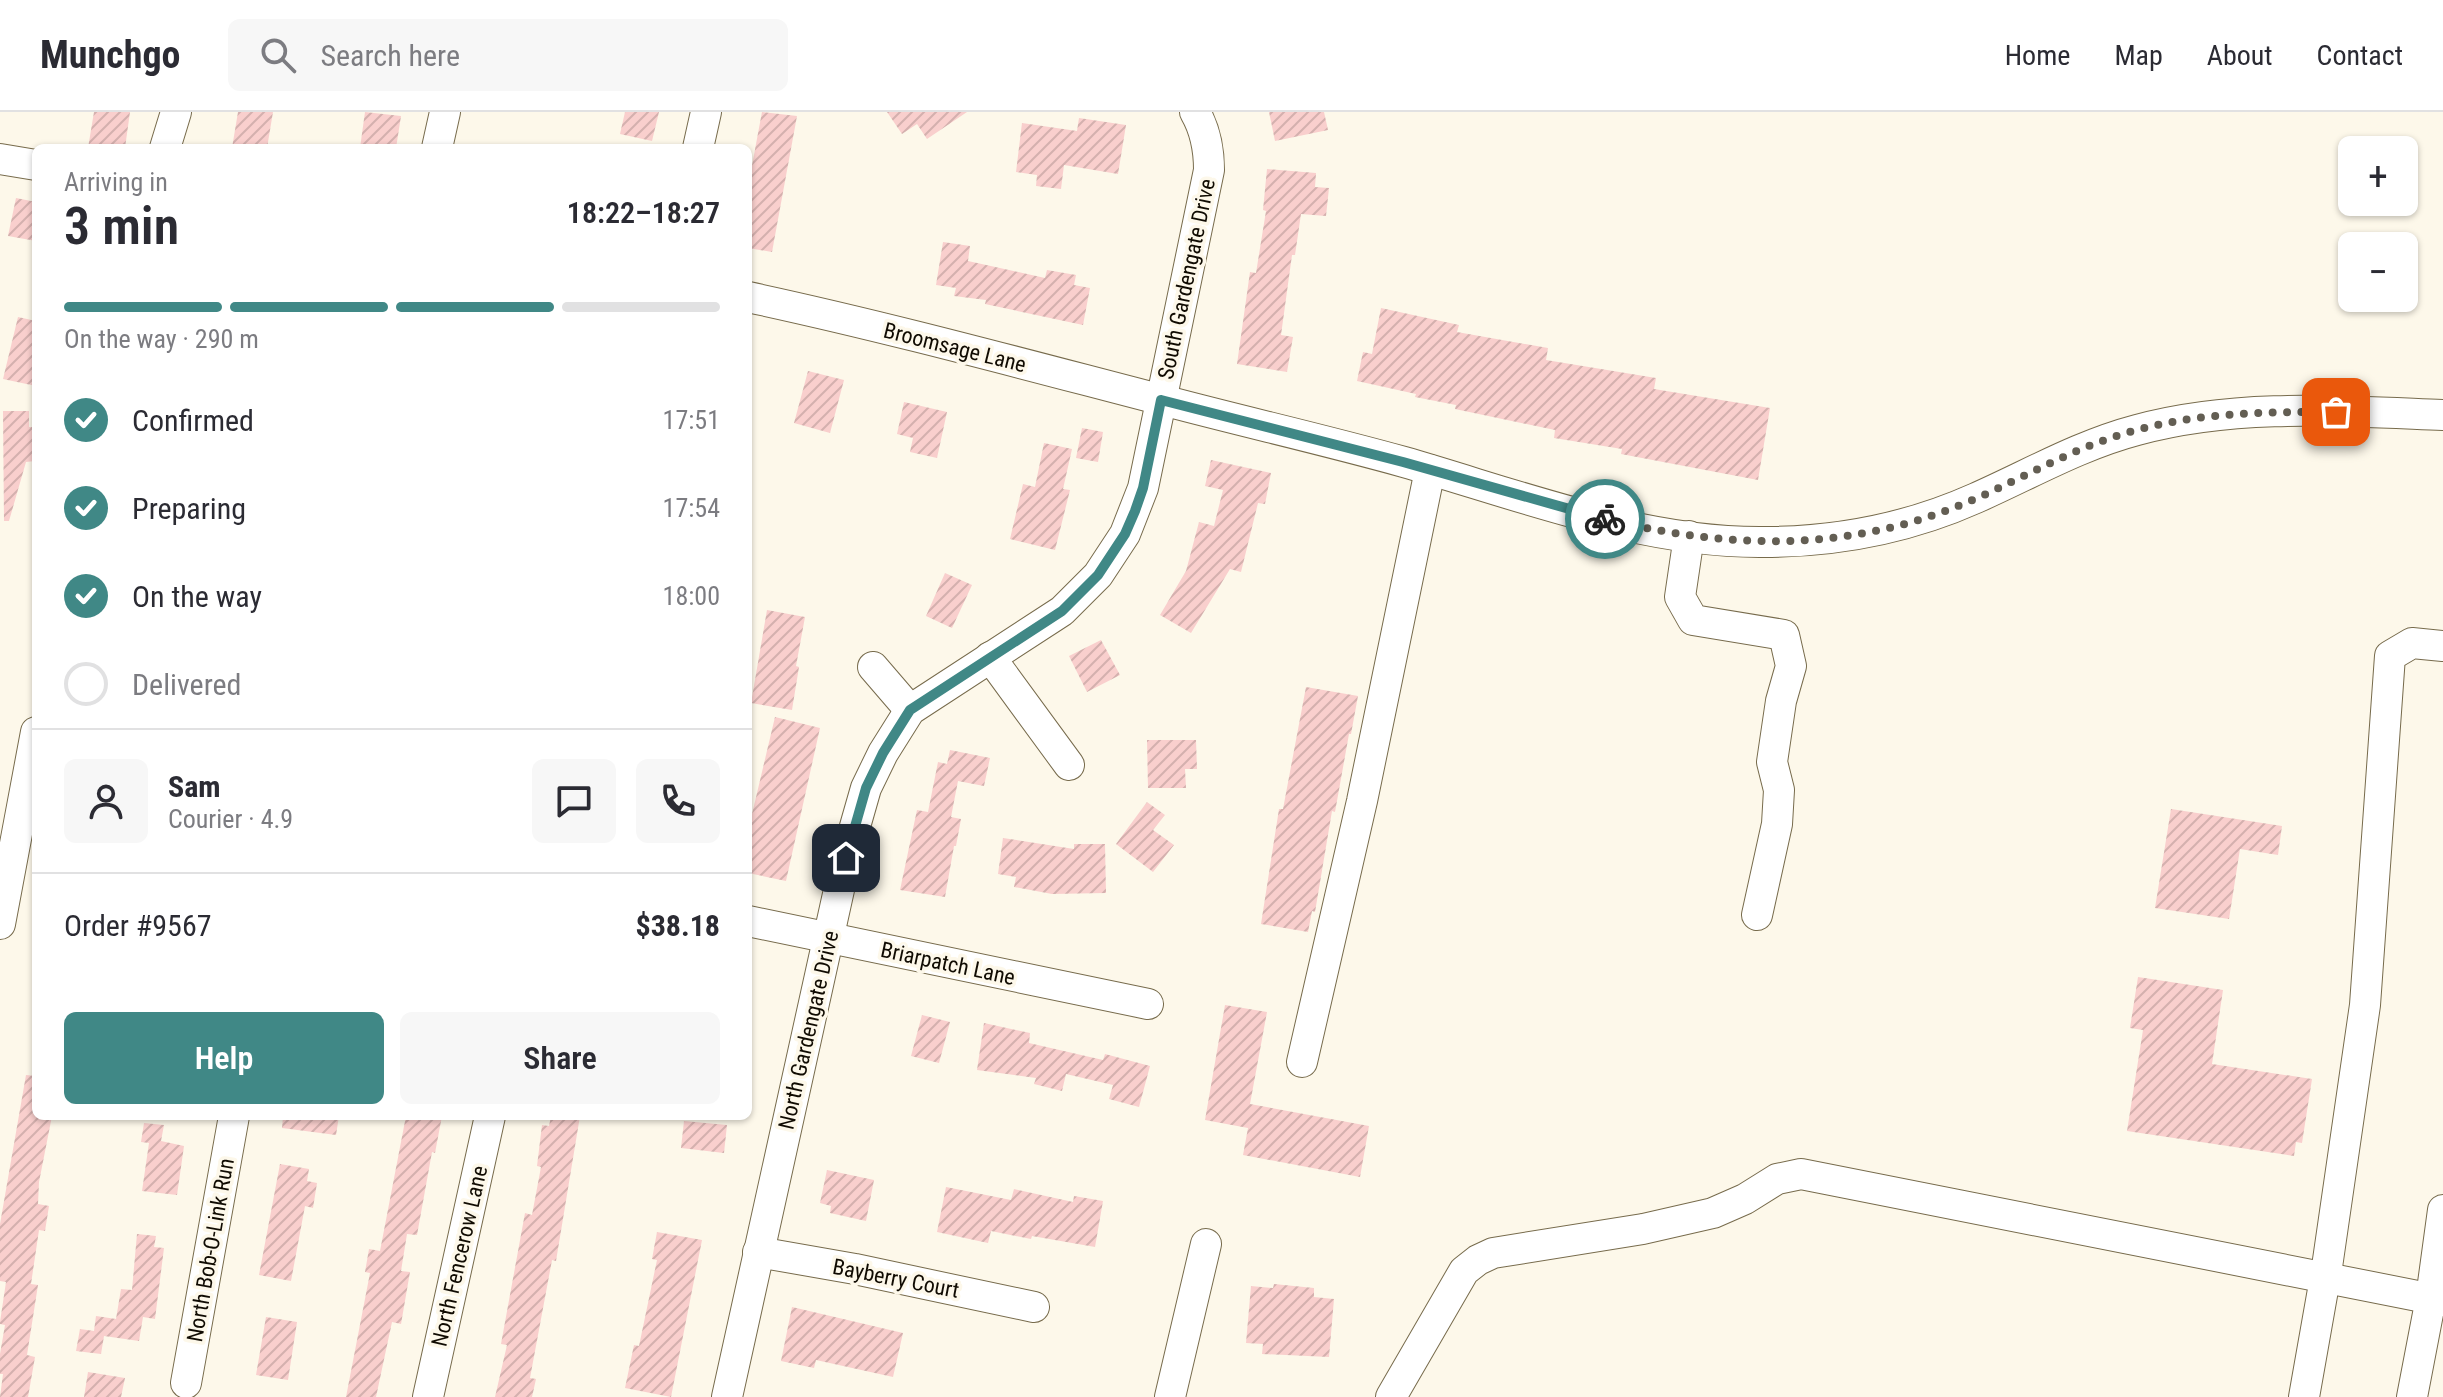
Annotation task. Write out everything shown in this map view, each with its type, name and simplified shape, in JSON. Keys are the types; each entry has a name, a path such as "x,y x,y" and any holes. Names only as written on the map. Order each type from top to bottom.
{"street":[{"path":"166,144 176,112"},
{"path":"438,144 445,112"},
{"path":"699,144 706,112"},
{"name":"South Gardengate Drive","path":"1161,400 1209,170 1207,141 1195,112"},
{"path":"0,159 32,164"},
{"name":"Broomsage Lane","path":"752,298 1430,470 1574,512 1645,529 1756,542 1794,542 1870,532 1942,512 2071,452 2172,422 2247,412 2443,415"},
{"name":"North Gardengate Drive","path":"727,1397 846,858 866,788 910,710 1062,611 1098,575 1125,534 1135,511 1143,488 1161,400"},
{"path":"1302,1062 1362,801 1430,470"},
{"path":"1689,536 1680,597 1693,620 1784,635 1791,666 1781,701 1772,762 1779,790 1777,824 1757,915"},
{"path":"2304,1397 2325,1279 2365,1005 2390,656 2412,643 2443,646"},
{"path":"990,657 1069,765"},
{"path":"873,667 910,710"},
{"path":"0,924 21,780 32,745"},
{"name":"Briarpatch Lane","path":"752,922 1148,1004"},
{"name":"North Bob-O-Link Run","path":"186,1383 233,1120"},
{"name":"North Fencerow Lane","path":"428,1397 489,1120"},
{"path":"1391,1397 1464,1271 1478,1260 1493,1253 1643,1229 1713,1213 1745,1199 1777,1179 1801,1174 2437,1300"},
{"path":"2412,1397 2437,1300 2443,1210"},
{"path":"1170,1397 1206,1244"},
{"name":"Bayberry Court","path":"758,1252 1034,1307"}],"building":[{"path":"94,112 130,112 126,144 89,144"},
{"path":"238,112 273,112 268,144 233,144"},
{"path":"365,112 401,116 397,144 361,144"},
{"path":"625,112 659,112 652,141 620,134"},
{"path":"762,112 797,116 772,252 752,249 752,166"},
{"path":"887,112 967,112 927,139 917,124 902,134"},
{"path":"1269,112 1324,112 1328,130 1275,141"},
{"path":"1079,118 1126,125 1118,174 1064,165 1061,189 1036,186 1037,175 1016,172 1022,123 1077,131"},
{"path":"1267,169 1316,173 1315,187 1329,188 1326,216 1301,214 1281,335 1293,337 1287,372 1237,364 1250,272 1256,273 1266,211 1263,210"},
{"path":"16,198 32,201 32,240 8,236"},
{"path":"943,242 970,246 968,261 1045,278 1047,270 1076,275 1074,285 1090,288 1083,325 985,304 986,300 954,296 956,288 936,285"},
{"path":"1381,308 1459,325 1457,332 1548,348 1546,360 1656,378 1654,389 1770,408 1758,480 1621,454 1622,449 1554,438 1555,430 1455,409 1456,405 1357,381 1363,352 1372,354"},
{"path":"18,317 32,320 32,385 3,379"},
{"path":"808,371 844,380 830,433 794,423"},
{"path":"904,402 947,412 937,458 910,452 913,438 897,434"},
{"path":"3,411 29,411 32,461 26,462 9,521 4,521"},
{"path":"1082,428 1103,432 1098,462 1076,458"},
{"path":"1044,443 1072,449 1063,489 1070,490 1055,550 1010,539 1023,484 1035,487"},
{"path":"1211,460 1271,473 1265,504 1258,503 1241,572 1230,569 1191,633 1160,615 1186,571 1199,522 1214,526 1223,490 1205,486"},
{"path":"945,573 972,585 952,628 926,616"},
{"path":"767,610 805,617 792,710 752,703"},
{"path":"1101,640 1120,675 1087,692 1069,656"},
{"path":"1306,687 1358,696 1335,812 1332,811 1315,912 1312,911 1308,932 1261,924 1279,809 1283,809"},
{"path":"775,717 820,728 786,881 752,874 752,814"},
{"path":"1147,740 1196,740 1197,769 1185,769 1186,788 1148,788"},
{"path":"950,750 990,758 984,786 958,781 951,817 961,819 945,897 900,890 917,810 928,812 938,762 947,764"},
{"path":"1147,802 1165,815 1153,830 1174,845 1153,872 1116,844"},
{"path":"2171,809 2282,826 2278,855 2240,849 2229,919 2155,908"},
{"path":"1003,838 1074,849 1074,844 1105,844 1106,893 1052,894 1014,887 1016,877 998,874"},
{"path":"2138,977 2223,990 2212,1064 2312,1079 2302,1143 2296,1142 2294,1156 2127,1131 2143,1030 2130,1028"},
{"path":"1225,1005 1267,1012 1250,1104 1369,1126 1360,1177 1243,1155 1248,1128 1205,1120"},
{"path":"922,1015 950,1022 939,1063 911,1056"},
{"path":"984,1023 1030,1033 1029,1043 1103,1060 1105,1054 1150,1066 1139,1107 1109,1099 1113,1085 1066,1074 1062,1091 1034,1084 1036,1078 977,1070"},
{"path":"26,1075 32,1076 32,1120 51,1120 39,1182 38,1204 49,1206 45,1231 39,1230 31,1284 38,1285 27,1355 35,1357 28,1397 0,1397 3,1374 0,1374 0,1354 5,1325 0,1322 6,1282 0,1281 0,1224"},
{"path":"283,1120 338,1120 336,1135 282,1128"},
{"path":"405,1120 441,1120 435,1153 432,1152 417,1235 407,1234 401,1271 410,1272 401,1324 392,1322 376,1397 346,1397 370,1273 365,1272 369,1249 380,1251"},
{"path":"550,1120 579,1120 556,1261 552,1260 530,1378 536,1379 532,1397 495,1397 507,1345 501,1344 525,1213 532,1215 541,1167 537,1166 542,1125 549,1126"},
{"path":"684,1121 727,1125 724,1153 681,1148"},
{"path":"144,1123 164,1125 161,1141 184,1146 177,1195 142,1191 149,1143 141,1142"},
{"path":"280,1164 309,1169 307,1181 317,1183 313,1208 305,1206 291,1281 259,1275"},
{"path":"827,1170 874,1180 866,1221 830,1213 831,1206 820,1203"},
{"path":"946,1187 1011,1200 1014,1189 1073,1202 1074,1196 1103,1201 1095,1247 991,1231 988,1243 937,1232"},
{"path":"657,1232 702,1240 671,1397 625,1388 634,1345 639,1346 657,1260 652,1259"},
{"path":"137,1234 156,1236 154,1247 164,1248 155,1319 143,1317 139,1341 104,1336 101,1354 76,1351 80,1329 94,1331 96,1316 116,1319 121,1289 132,1290"},
{"path":"1274,1284 1314,1288 1314,1297 1334,1299 1329,1357 1262,1354 1263,1344 1246,1343 1251,1286 1273,1288"},
{"path":"792,1307 903,1333 893,1377 816,1360 814,1368 781,1361"},
{"path":"266,1317 297,1322 288,1380 256,1375"},
{"path":"88,1372 125,1378 121,1397 84,1397"}],"way so far":[{"path":"1605,519 1645,529 1719,540 1794,542 1832,538 1870,532 1942,512 2071,452 2136,430 2247,412 2336,412"}],"route":[{"path":"846,858 866,788 910,710 1062,611 1098,575 1125,534 1135,511 1143,488 1161,400 1403,462 1605,519"}]}
